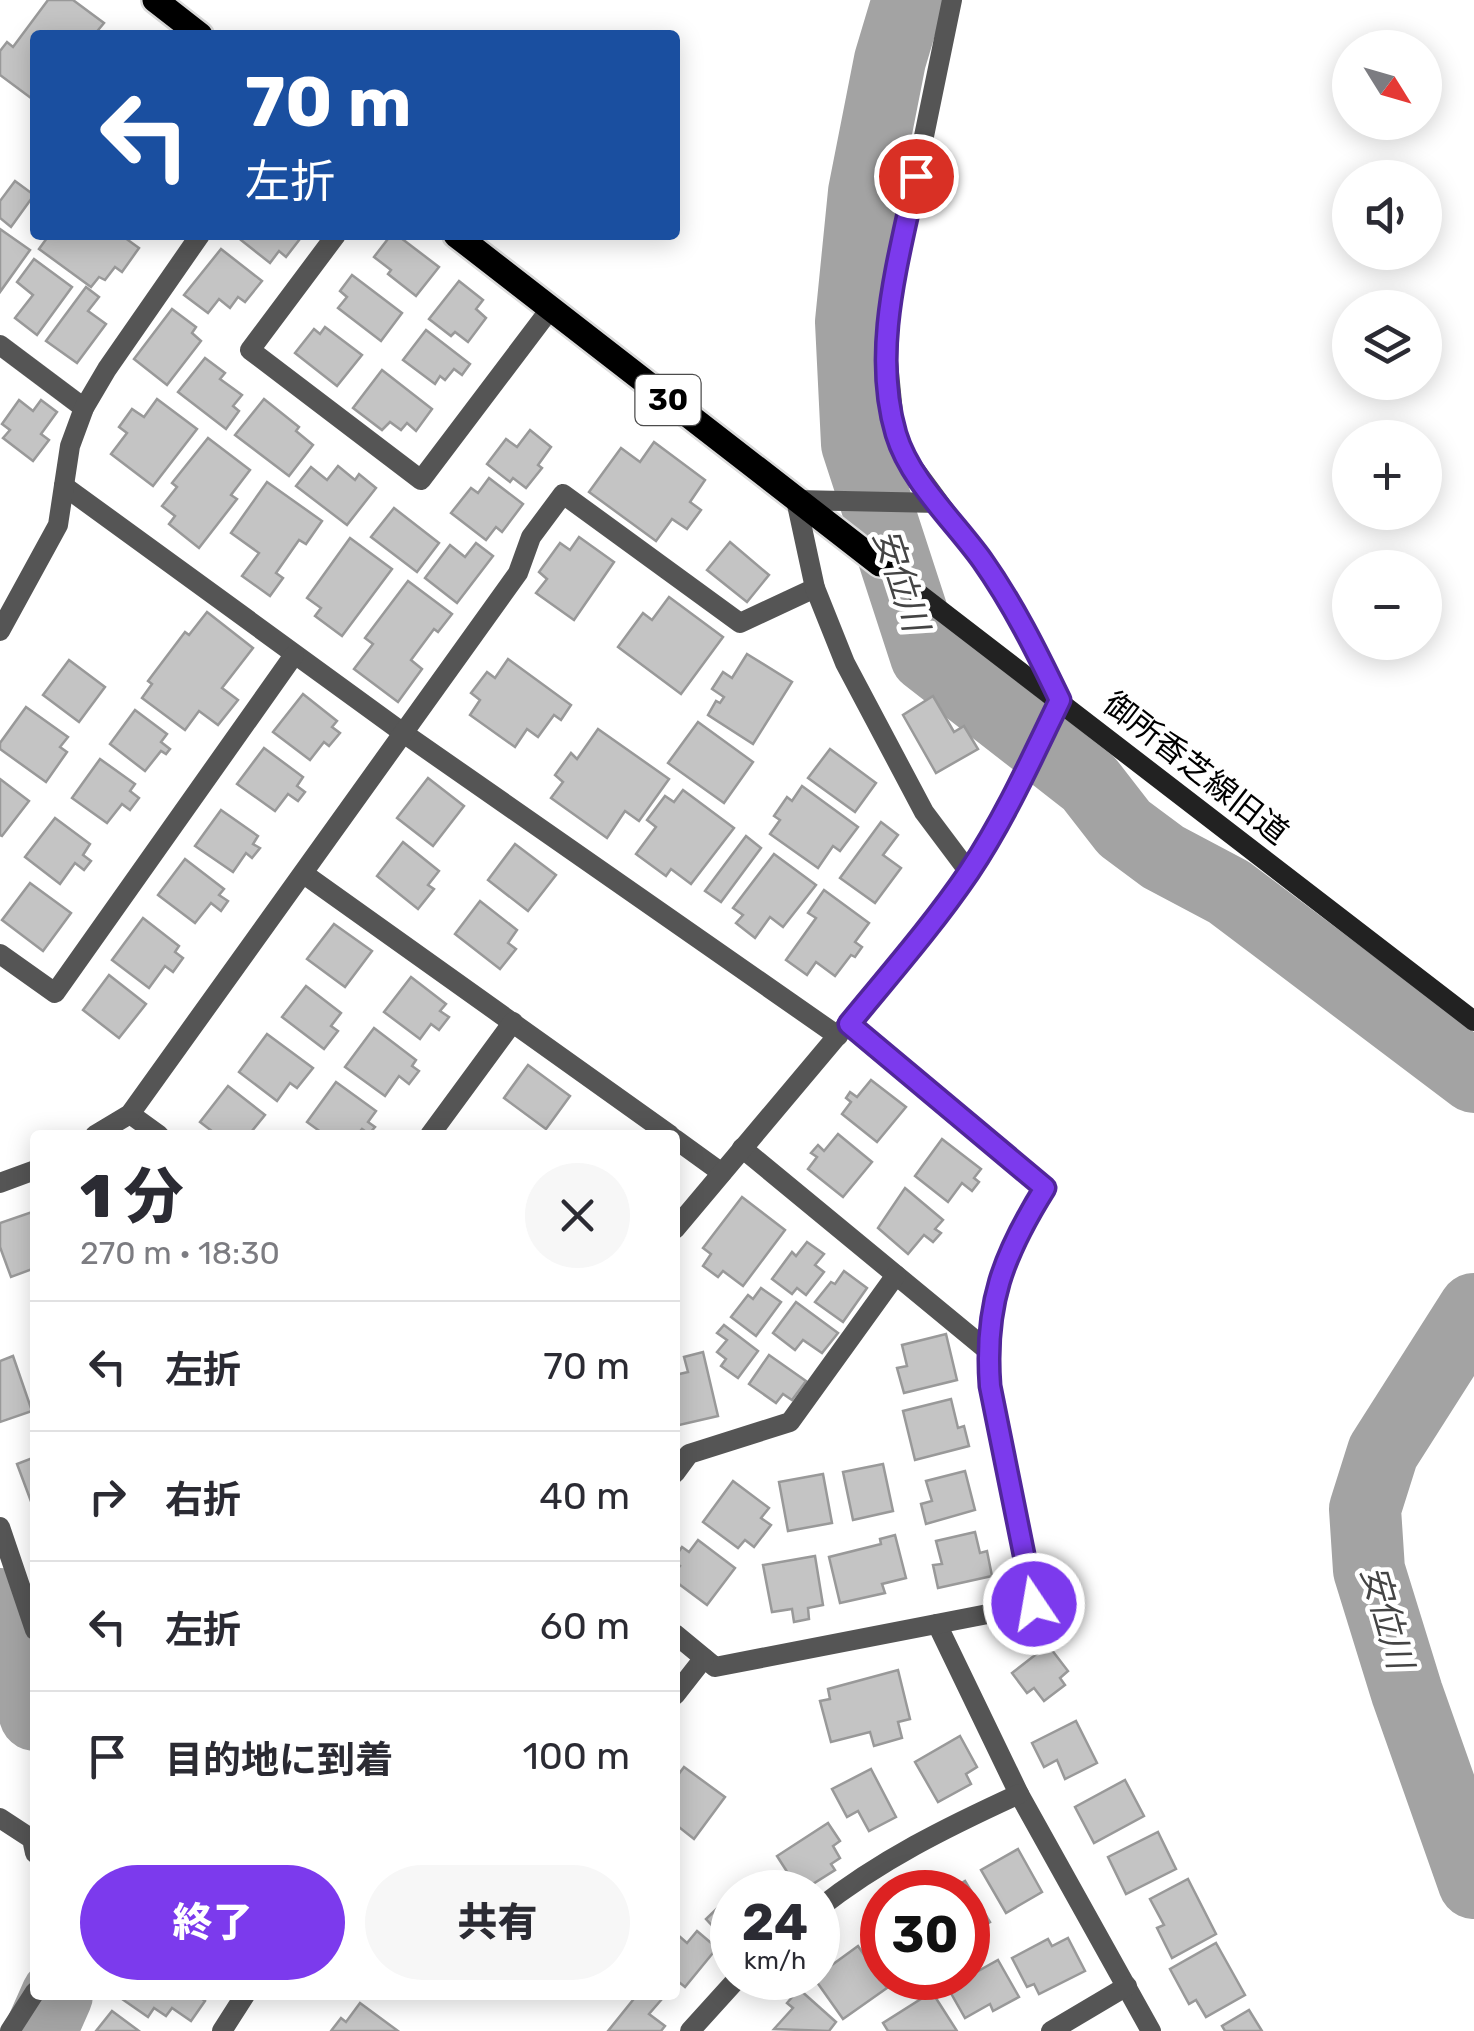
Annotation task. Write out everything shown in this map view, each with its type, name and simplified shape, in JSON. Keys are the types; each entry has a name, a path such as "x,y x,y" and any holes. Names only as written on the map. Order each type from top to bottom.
{"main road":[{"path":"155,0 194,30"},
{"name":"30","path":"462,240 880,564"}],"street":[{"path":"680,1223 924,934 969,872 1022,779 1060,700 1026,630 983,562 905,456 895,432 886,342 894,282 952,0"},
{"path":"0,631 58,526 70,446 84,408 197,240"},
{"path":"332,240 250,350 421,480 550,308"},
{"path":"0,344 84,408"},
{"path":"64,486 402,732 844,1030 1045,1188 1016,1233 997,1283 987,1350 990,1386 1034,1604 715,1667 680,1638"},
{"path":"103,1130 130,1114 304,874 518,573 531,537 563,494 740,624 815,588"},
{"path":"938,504 796,500 815,588 844,663 924,812 969,872"},
{"name":"御所香芝線旧道","path":"880,564 1474,1021"},
{"path":"0,954 55,993 294,655"},
{"path":"304,874 662,1130"},
{"path":"434,1130 513,1022"},
{"path":"130,1114 152,1130"},
{"path":"680,1143 722,1172"},
{"path":"742,1148 987,1350"},
{"path":"0,1183 30,1172"},
{"path":"680,1467 690,1454 790,1422 896,1275"},
{"path":"0,1527 30,1615"},
{"path":"937,1624 1019,1794 1151,2031"},
{"path":"680,1689 704,1658"},
{"path":"840,1892 930,1834 1019,1794"},
{"path":"0,1818 30,1838"},
{"path":"1051,2031 1127,1986"},
{"path":"10,2031 30,2000"},
{"path":"231,2028 243,2000"},
{"path":"690,2031 718,2000"}],"building":[{"path":"48,0 73,0 104,23 98,30 30,30 30,97 0,75 0,51 7,42 13,47"},
{"path":"15,181 30,192 30,201 11,227 0,218 0,201"},
{"path":"0,229 30,250 0,292"},
{"path":"46,240 128,240 139,248 122,272 115,267 105,280 99,277 91,287 39,249"},
{"path":"241,240 299,240 286,257 279,251 270,263"},
{"path":"387,240 404,240 439,267 416,296 374,257"},
{"path":"221,249 262,281 245,302 238,297 230,308 219,299 208,313 184,295"},
{"path":"34,259 72,287 37,335 15,318 33,295 17,282"},
{"path":"352,275 402,313 381,341 338,308 347,297 340,291"},
{"path":"459,281 483,300 476,309 486,318 468,342 455,332 451,336 429,319"},
{"path":"86,287 99,297 88,311 106,324 77,363 46,341"},
{"path":"172,309 196,327 192,333 201,341 167,385 134,359"},
{"path":"325,327 362,355 337,386 295,353 314,329 320,334"},
{"path":"426,330 470,364 462,375 454,369 445,380 440,376 435,384 403,360"},
{"path":"205,358 225,373 220,379 242,395 233,406 239,411 226,429 178,392"},
{"path":"382,370 432,409 416,431 407,423 401,430 390,422 382,430 353,408"},
{"path":"157,399 197,429 153,486 111,454 127,433 119,427 132,409 144,417"},
{"path":"264,399 299,427 296,431 313,445 289,476 235,435"},
{"path":"19,400 33,411 41,400 57,412 41,434 49,440 33,461 3,438 10,430 2,424"},
{"path":"530,430 551,447 538,465 542,468 526,488 513,478 510,482 487,464 506,439 517,447"},
{"path":"208,438 250,470 231,495 237,499 199,548 169,524 175,516 162,506 177,487 172,483"},
{"path":"654,442 705,480 690,502 701,510 687,529 672,519 656,541 589,492 621,448 640,462"},
{"path":"338,466 355,480 359,474 376,488 347,525 296,486 311,467 327,480"},
{"path":"489,478 523,504 502,532 496,527 486,540 451,513 471,488 478,493"},
{"path":"267,482 322,521 306,544 299,540 276,573 283,578 270,596 242,576 259,553 231,533"},
{"path":"394,508 439,543 417,572 371,537"},
{"path":"579,537 614,562 574,620 536,593 547,579 539,572 560,543 570,550"},
{"path":"350,538 392,569 342,636 315,616 321,608 307,598"},
{"path":"730,542 769,575 747,602 707,570"},
{"path":"476,543 493,556 457,603 425,578 450,545 465,557"},
{"path":"408,581 452,614 438,632 434,629 411,660 422,669 398,702 354,669 373,644 365,638"},
{"path":"669,597 723,637 681,694 618,647 643,613 652,620"},
{"path":"207,612 253,648 222,688 238,700 218,725 199,711 185,730 142,698 152,684 148,681 185,632 189,635"},
{"path":"747,654 792,682 753,744 708,715 716,701 720,703 724,697 712,689 723,672 732,678"},
{"path":"508,659 571,705 561,720 554,715 538,737 527,729 515,747 470,715 480,700 471,693 487,672 495,678"},
{"path":"69,660 105,687 79,722 43,695"},
{"path":"303,694 337,721 332,727 340,733 329,746 324,742 310,760 273,732"},
{"path":"933,696 954,732 964,726 978,749 936,773 903,715"},
{"path":"26,707 68,737 60,747 67,752 46,782 0,749 0,743"},
{"path":"135,710 167,734 161,742 170,749 166,754 161,751 145,771 110,744"},
{"path":"698,722 753,762 724,803 668,763"},
{"path":"598,729 669,779 639,821 625,811 607,838 551,798 563,782 555,775 571,753 577,759"},
{"path":"264,748 303,777 297,786 305,792 298,801 288,794 275,811 237,784"},
{"path":"830,749 876,783 855,812 808,778"},
{"path":"100,759 135,784 130,791 139,798 130,810 122,804 107,823 72,798"},
{"path":"428,778 464,806 433,846 397,818"},
{"path":"0,779 29,801 2,836 0,835"},
{"path":"802,786 858,827 840,851 833,846 818,868 770,834 780,820 774,816 787,797 792,801"},
{"path":"683,790 734,828 691,884 671,869 666,876 636,854 656,827 647,820 665,796 674,802"},
{"path":"221,810 258,836 253,844 260,848 252,858 246,853 233,872 195,846"},
{"path":"55,818 90,844 83,855 91,861 84,870 75,863 60,884 25,857"},
{"path":"881,822 898,835 883,855 901,868 875,903 840,878"},
{"path":"746,836 761,848 721,902 705,891"},
{"path":"403,842 439,871 428,885 434,889 418,909 377,876"},
{"path":"515,844 556,875 528,911 488,880"},
{"path":"774,854 816,885 783,927 770,917 755,938 736,923 743,915 733,908"},
{"path":"185,859 224,889 219,895 228,901 221,911 211,903 195,923 158,895"},
{"path":"30,883 71,913 43,951 2,920"},
{"path":"824,890 869,923 855,942 862,947 835,976 816,962 807,975 786,960 816,918 808,913"},
{"path":"480,901 517,930 508,943 516,949 500,969 455,934"},
{"path":"143,918 179,946 175,952 183,958 173,972 165,966 149,988 112,960"},
{"path":"334,924 372,951 345,987 307,959"},
{"path":"109,975 146,1004 119,1038 83,1010"},
{"path":"411,977 446,1004 440,1011 449,1017 439,1030 431,1024 420,1039 384,1012"},
{"path":"306,986 341,1013 331,1026 338,1031 324,1049 282,1017"},
{"path":"374,1028 416,1060 412,1066 419,1071 409,1084 399,1076 385,1096 345,1067"},
{"path":"267,1034 313,1068 297,1088 290,1083 277,1101 239,1072"},
{"path":"528,1065 570,1096 546,1129 504,1098"},
{"path":"871,1080 906,1107 877,1142 842,1114 851,1102 846,1098 850,1092 857,1097"},
{"path":"336,1082 376,1111 368,1122 375,1127 372,1130 318,1130 307,1122"},
{"path":"228,1086 265,1115 253,1130 210,1130 200,1122"},
{"path":"838,1134 872,1162 843,1197 808,1169 817,1157 811,1153 818,1145 824,1151"},
{"path":"942,1139 981,1169 974,1178 979,1182 972,1191 962,1183 948,1202 915,1176"},
{"path":"905,1188 943,1220 935,1229 941,1233 933,1242 924,1235 908,1254 878,1228"},
{"path":"742,1197 785,1230 743,1286 723,1271 718,1277 703,1266 711,1254 703,1248"},
{"path":"30,1213 30,1270 11,1277 0,1247 0,1223"},
{"path":"807,1242 824,1254 815,1265 824,1272 806,1295 797,1288 792,1294 772,1279 792,1252 796,1256"},
{"path":"844,1271 867,1288 843,1322 815,1302"},
{"path":"761,1288 781,1302 756,1336 731,1317 748,1295 753,1299"},
{"path":"796,1302 838,1333 822,1353 803,1340 795,1350 773,1333"},
{"path":"724,1325 758,1351 738,1378 721,1366 726,1359 717,1352 727,1340 717,1333"},
{"path":"946,1334 957,1380 904,1393 897,1368 907,1366 902,1345"},
{"path":"703,1352 718,1416 680,1425 680,1374 688,1372 684,1357"},
{"path":"769,1355 806,1381 792,1400 783,1394 776,1403 749,1384"},
{"path":"13,1356 30,1412 0,1422 0,1361"},
{"path":"951,1399 958,1428 964,1426 969,1446 915,1460 903,1411"},
{"path":"30,1459 30,1499 17,1464"},
{"path":"883,1464 893,1511 853,1520 843,1472"},
{"path":"965,1471 975,1510 926,1524 921,1504 932,1501 926,1481"},
{"path":"823,1474 832,1523 788,1531 779,1482"},
{"path":"733,1481 769,1508 761,1518 771,1525 754,1547 745,1540 738,1548 703,1522"},
{"path":"975,1532 980,1553 987,1551 992,1576 938,1588 933,1565 942,1564 936,1541"},
{"path":"895,1535 906,1578 882,1584 885,1593 840,1603 829,1557 881,1544 880,1539"},
{"path":"698,1540 735,1568 707,1605 680,1585 680,1550 682,1547 689,1552"},
{"path":"815,1556 823,1605 808,1608 809,1619 794,1622 792,1609 772,1612 763,1565"},
{"path":"1048,1645 1068,1671 1060,1678 1065,1685 1044,1701 1034,1688 1027,1693 1012,1673"},
{"path":"898,1670 910,1719 898,1722 902,1738 874,1746 870,1732 831,1742 820,1701 830,1699 828,1689"},
{"path":"1076,1721 1097,1763 1065,1779 1057,1760 1044,1767 1032,1743"},
{"path":"960,1736 977,1767 966,1774 971,1784 938,1802 915,1762"},
{"path":"684,1767 725,1797 694,1839 680,1828 680,1772"},
{"path":"871,1769 896,1817 869,1831 858,1811 847,1817 832,1789"},
{"path":"1125,1780 1144,1816 1094,1843 1075,1807"},
{"path":"828,1823 840,1841 833,1846 840,1858 831,1864 835,1870 786,1870 777,1856"},
{"path":"1158,1832 1176,1869 1126,1894 1108,1857"},
{"path":"1018,1849 1042,1892 1006,1913 990,1885 990,1870 981,1870"},
{"path":"1188,1879 1216,1934 1172,1958 1157,1928 1164,1925 1150,1899"},
{"path":"697,1931 710,1942 710,1957 685,1987 680,1983 680,1937 687,1943"},
{"path":"1068,1938 1085,1971 1039,1994 1034,1984 1027,1987 1012,1958 1048,1939 1052,1946"},
{"path":"1216,1943 1245,1995 1206,2017 1196,2000 1189,2004 1170,1969"},
{"path":"858,1946 860,2000 870,2000 843,2019 830,2000 840,2000 840,1959"},
{"path":"998,1960 1019,1997 993,2011 990,2004 965,2018 955,2000 990,2000 990,1964"},
{"path":"123,2000 205,2001 191,2021 172,2008 166,2016 154,2008 148,2017"},
{"path":"633,2000 661,2000 649,2014 665,2026 661,2031 608,2031"},
{"path":"811,2000 836,2022 829,2031 774,2029 793,2008 787,2003"},
{"path":"919,2000 937,2000 957,2031 888,2031 883,2023"},
{"path":"360,2003 398,2031 331,2031 341,2018 346,2022"},
{"path":"1249,2010 1262,2031 1225,2031 1222,2026"},
{"path":"112,2011 139,2031 96,2031"}],"waterway":[{"name":"安位川","path":"908,0 890,60 864,192 851,322 857,444 926,656 1089,783 1124,828 1163,857 1229,892 1474,1077"},
{"name":"安位川","path":"1474,1309 1383,1452 1365,1509 1369,1570 1407,1693 1474,1883"},
{"path":"0,1604 30,1697"},
{"path":"41,2031 55,2000"}],"route":[{"path":"916,176 886,342 895,432 905,456 983,562 1026,630 1060,700 1022,779 969,872 924,934 849,1024 1045,1188 1016,1233 997,1283 987,1350 990,1386 1034,1604"}]}
